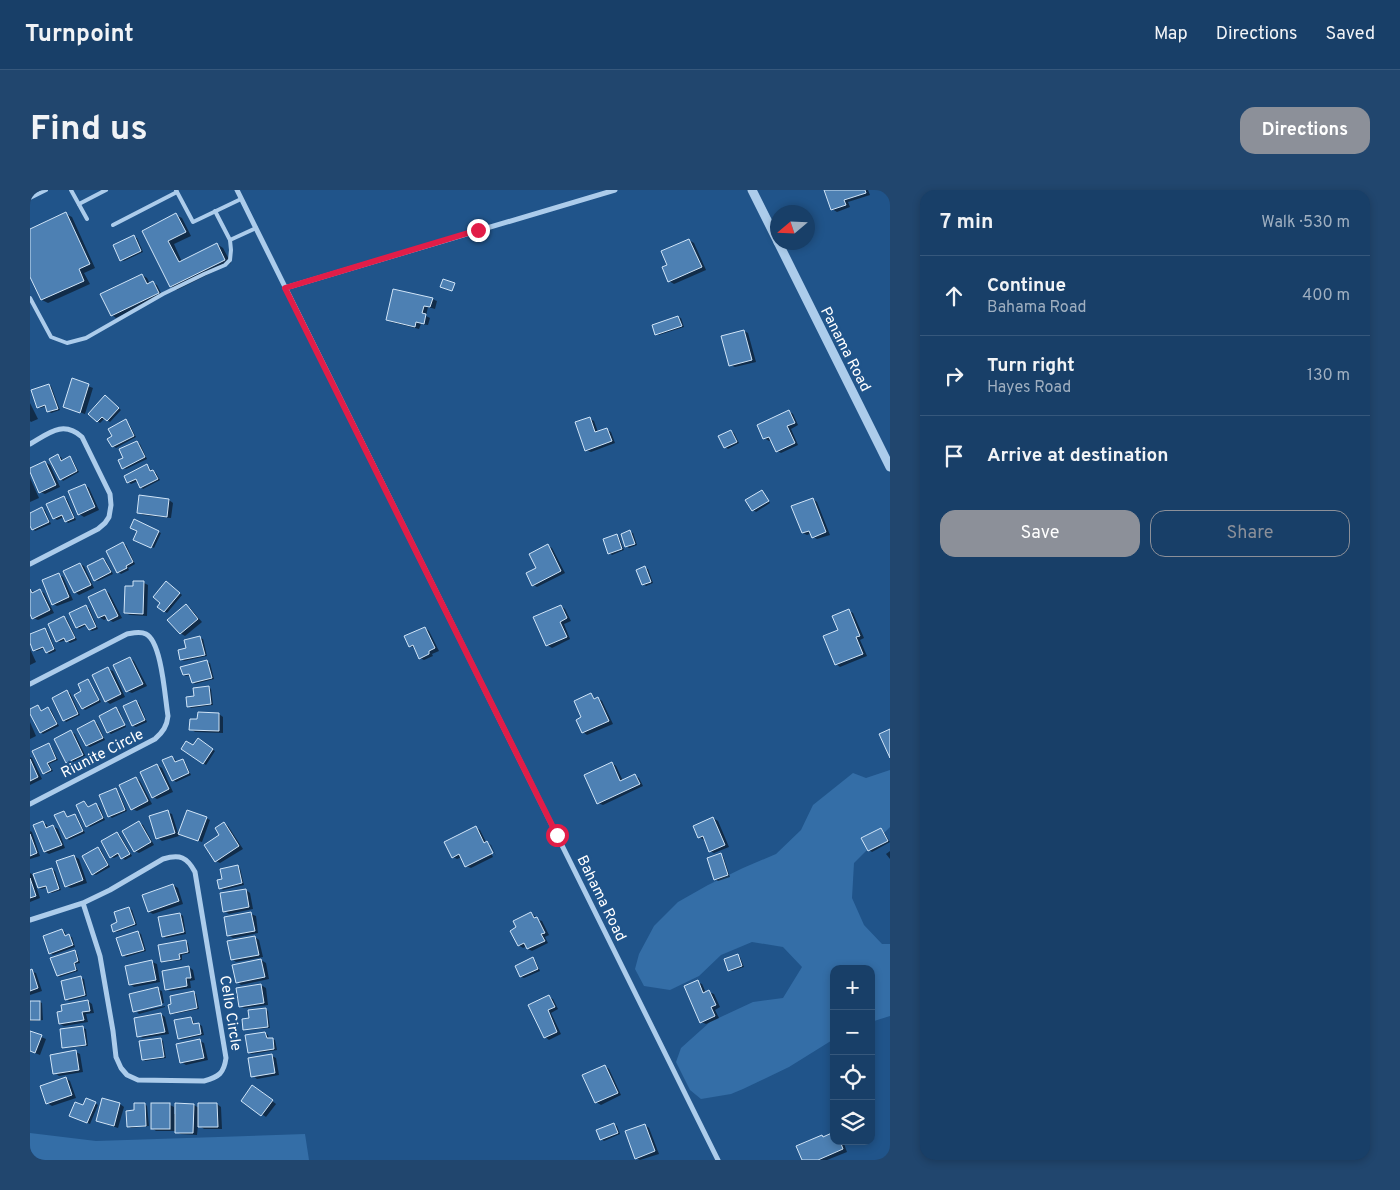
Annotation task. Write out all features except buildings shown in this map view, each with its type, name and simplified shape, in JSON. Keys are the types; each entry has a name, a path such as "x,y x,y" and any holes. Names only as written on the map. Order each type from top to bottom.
{"street":[{"name":"Bahama Road","path":"237,190 718,1160"},
{"path":"285,288 615,190"},
{"name":"Panama Road","path":"752,190 770,226"},
{"name":"Panama Road","path":"782,250 890,467"},
{"path":"30,444 55,430 64,428 75,430 82,437 110,494 111,505 105,523 98,529 30,564"},
{"name":"Riunite Circle","path":"30,684 127,634 137,632 146,634 152,639 158,653 168,716 163,732 156,739 30,804"},
{"name":"Cello Circle","path":"30,920 83,903 110,890 163,859 179,856 191,864 195,872 226,1058 225,1067 215,1078 204,1081 138,1080 127,1075 121,1068 116,1058 114,1031 100,956 83,903"}],"lane":[{"path":"30,198 46,190"},
{"path":"71,190 86,219"},
{"path":"79,204 106,190"},
{"path":"113,225 177,191 194,222 241,199"},
{"path":"30,298 52,337 67,343 86,338 163,294 225,266 230,260 230,240 216,211"},
{"path":"230,240 256,228"}],"shaded area":[{"path":"890,770 890,827 854,863 852,898 864,925 882,944 890,944 890,1016 875,1021 875,965 830,965 830,1041 789,1067 743,1089 731,1094 701,1099 690,1090 676,1062 681,1048 710,1022 753,1002 783,998 802,967 783,947 752,942 721,955 699,976 670,990 644,986 635,969 639,954 654,926 678,902 708,885 776,854 801,830 813,805 853,773 866,778"},
{"path":"30,1133 96,1141 305,1134 309,1160 30,1160"}],"route":[{"path":"478,230 285,288 557,835"}]}
